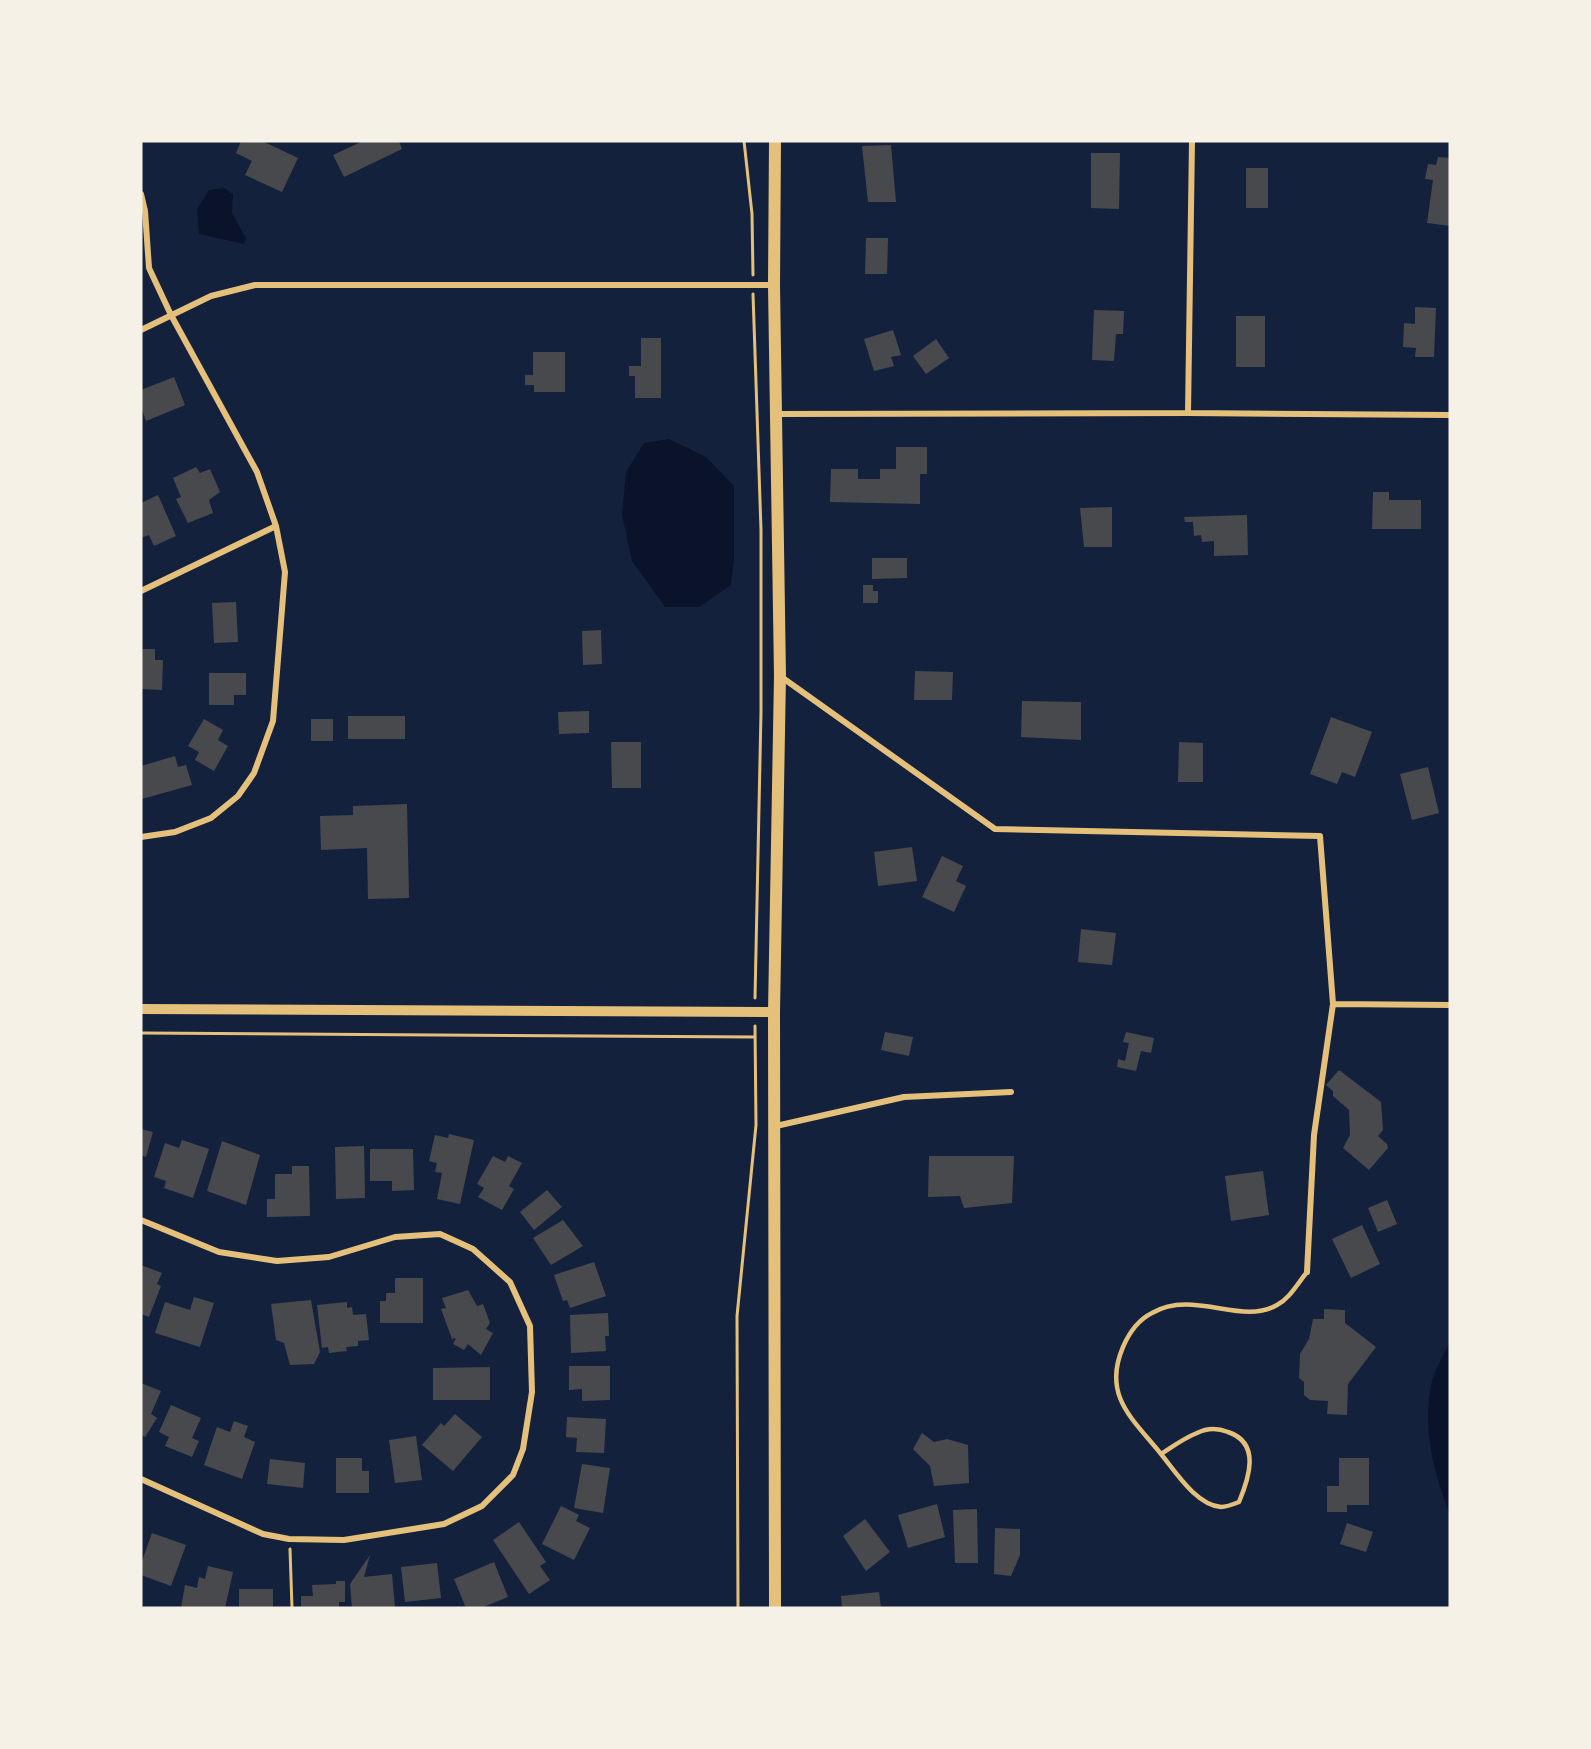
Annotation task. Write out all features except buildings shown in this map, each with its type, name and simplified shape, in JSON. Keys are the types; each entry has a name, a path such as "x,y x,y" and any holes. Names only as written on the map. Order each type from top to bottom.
{"main road":[{"path":"775,141 774,285 780,676 774,1012 776,1126 775,1608"}],"street":[{"path":"1188,413 1191,141"},
{"path":"141,194 146,211 149,268 171,315 257,472 276,526 285,572 273,721 254,773 238,796 211,818 175,832 141,837"},
{"path":"141,330 212,296 255,285 774,285"},
{"path":"776,414 1450,415"},
{"path":"141,591 276,526"},
{"path":"780,676 995,829 1320,836 1333,1004 1314,1135 1307,1272"},
{"path":"1333,1004 1450,1005"},
{"path":"141,1010 774,1012"},
{"path":"776,1126 904,1096 1011,1092"},
{"path":"141,1220 219,1252 277,1261 329,1257 396,1236 440,1234 473,1249 510,1282 530,1326 532,1392 523,1449 513,1475 482,1506 444,1524 344,1540 290,1539 263,1534 141,1479"}],"lane":[{"path":"1161,1454 1197,1432 1218,1428 1237,1435 1248,1446 1251,1466 1239,1502 1221,1507 1203,1500 1161,1454 1126,1413 1116,1390 1116,1363 1130,1332 1152,1313 1175,1305 1200,1304 1256,1312 1276,1306 1293,1291 1307,1272"}],"path":[{"path":"738,1608 737,1316 756,1125 754,1012 761,712 761,530 752,214 744,141"},
{"path":"141,1033 755,1037"},
{"path":"290,1539 292,1608"}],"water":[{"path":"224,188 233,194 232,213 246,238 244,244 199,234 197,209 209,190"},
{"path":"669,439 706,457 734,486 734,560 731,585 699,607 665,607 632,561 622,515 626,472 644,443"},
{"path":"1450,1342 1450,1515 1431,1451 1428,1418 1432,1379"}]}
